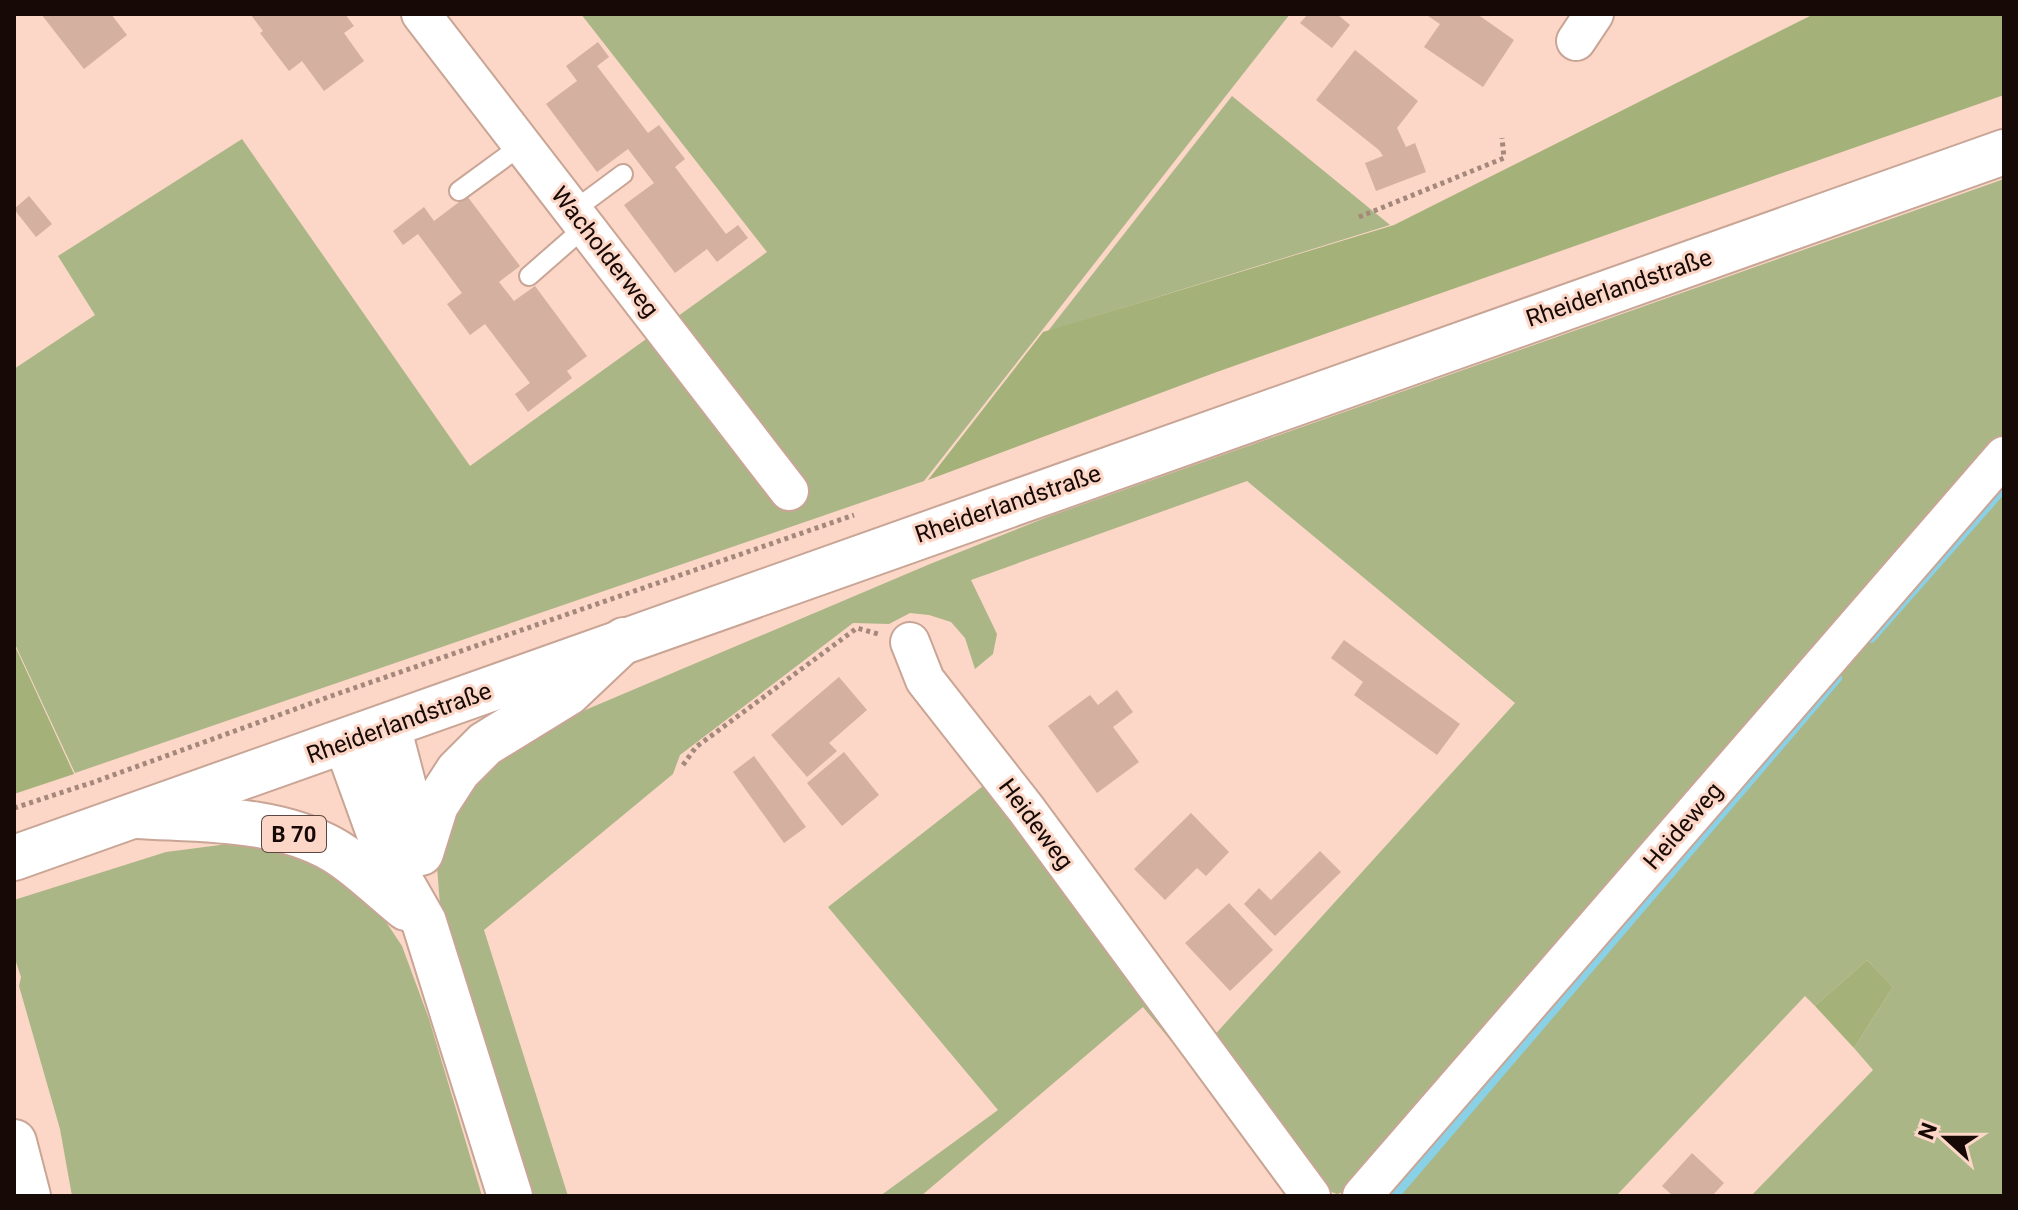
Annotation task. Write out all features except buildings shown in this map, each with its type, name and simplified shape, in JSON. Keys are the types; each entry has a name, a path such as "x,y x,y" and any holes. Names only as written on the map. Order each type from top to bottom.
{"main road":[{"name":"Rheiderlandstraße","path":"14,858 2004,152"},
{"path":"421,853 436,805 458,771 485,744 568,693 624,640"},
{"path":"388,726 421,853 424,922"},
{"path":"346,742 389,861 424,922 510,1196"},
{"name":"B 70","path":"137,816 241,822 302,836 336,852 424,922"},
{"path":"14,1142 28,1196"}],"street":[{"name":"Wacholderweg","path":"421,14 789,491"},
{"name":"Heideweg","path":"1362,1196 2004,456"},
{"name":"Heideweg","path":"910,642 925,680 1026,809 1308,1195"}],"lane":[{"path":"459,191 522,145"},
{"path":"529,276 623,174"}],"path":[{"path":"1359,217 1504,158 1502,138"},
{"path":"683,765 696,747 857,628 910,642"}],"green space":[{"path":"581,14 1290,14 924,481 75,773 14,642 14,369 95,315 58,256 242,139 470,466 767,252"},
{"path":"1814,14 2004,14 2004,95 1214,373 928,480 1043,332 1394,225"},
{"path":"1232,96 1390,225 1048,331"},
{"path":"2004,179 2004,441 1355,1188 1337,1194 1319,1187 1210,1040 1515,703 1247,481 971,580 997,634 993,654 975,669 965,638 951,622 910,613 889,624 853,623 680,755 673,774 484,930 568,1196 528,1196 440,905 436,854 444,814 491,750 1050,516"},
{"path":"2004,472 2004,1196 1751,1196 1873,1070 1854,1048 1893,987 1867,960 1815,1006 1805,996 1616,1196 1374,1196"},
{"path":"14,644 74,774 14,794"},
{"path":"949,743 957,744 1183,1037 1176,1047 1143,1007 921,1196 880,1196 998,1110 828,907 983,786"},
{"path":"228,844 266,845 303,856 340,875 374,904 402,946 429,1019 482,1196 72,1196 60,1129 19,986 21,977 14,956 14,900 166,852"},
{"path":"1867,960 1893,987 1854,1048 1815,1006"}],"waterway":[{"path":"1871,638 2004,487"},
{"path":"1394,1196 1837,678"}]}
